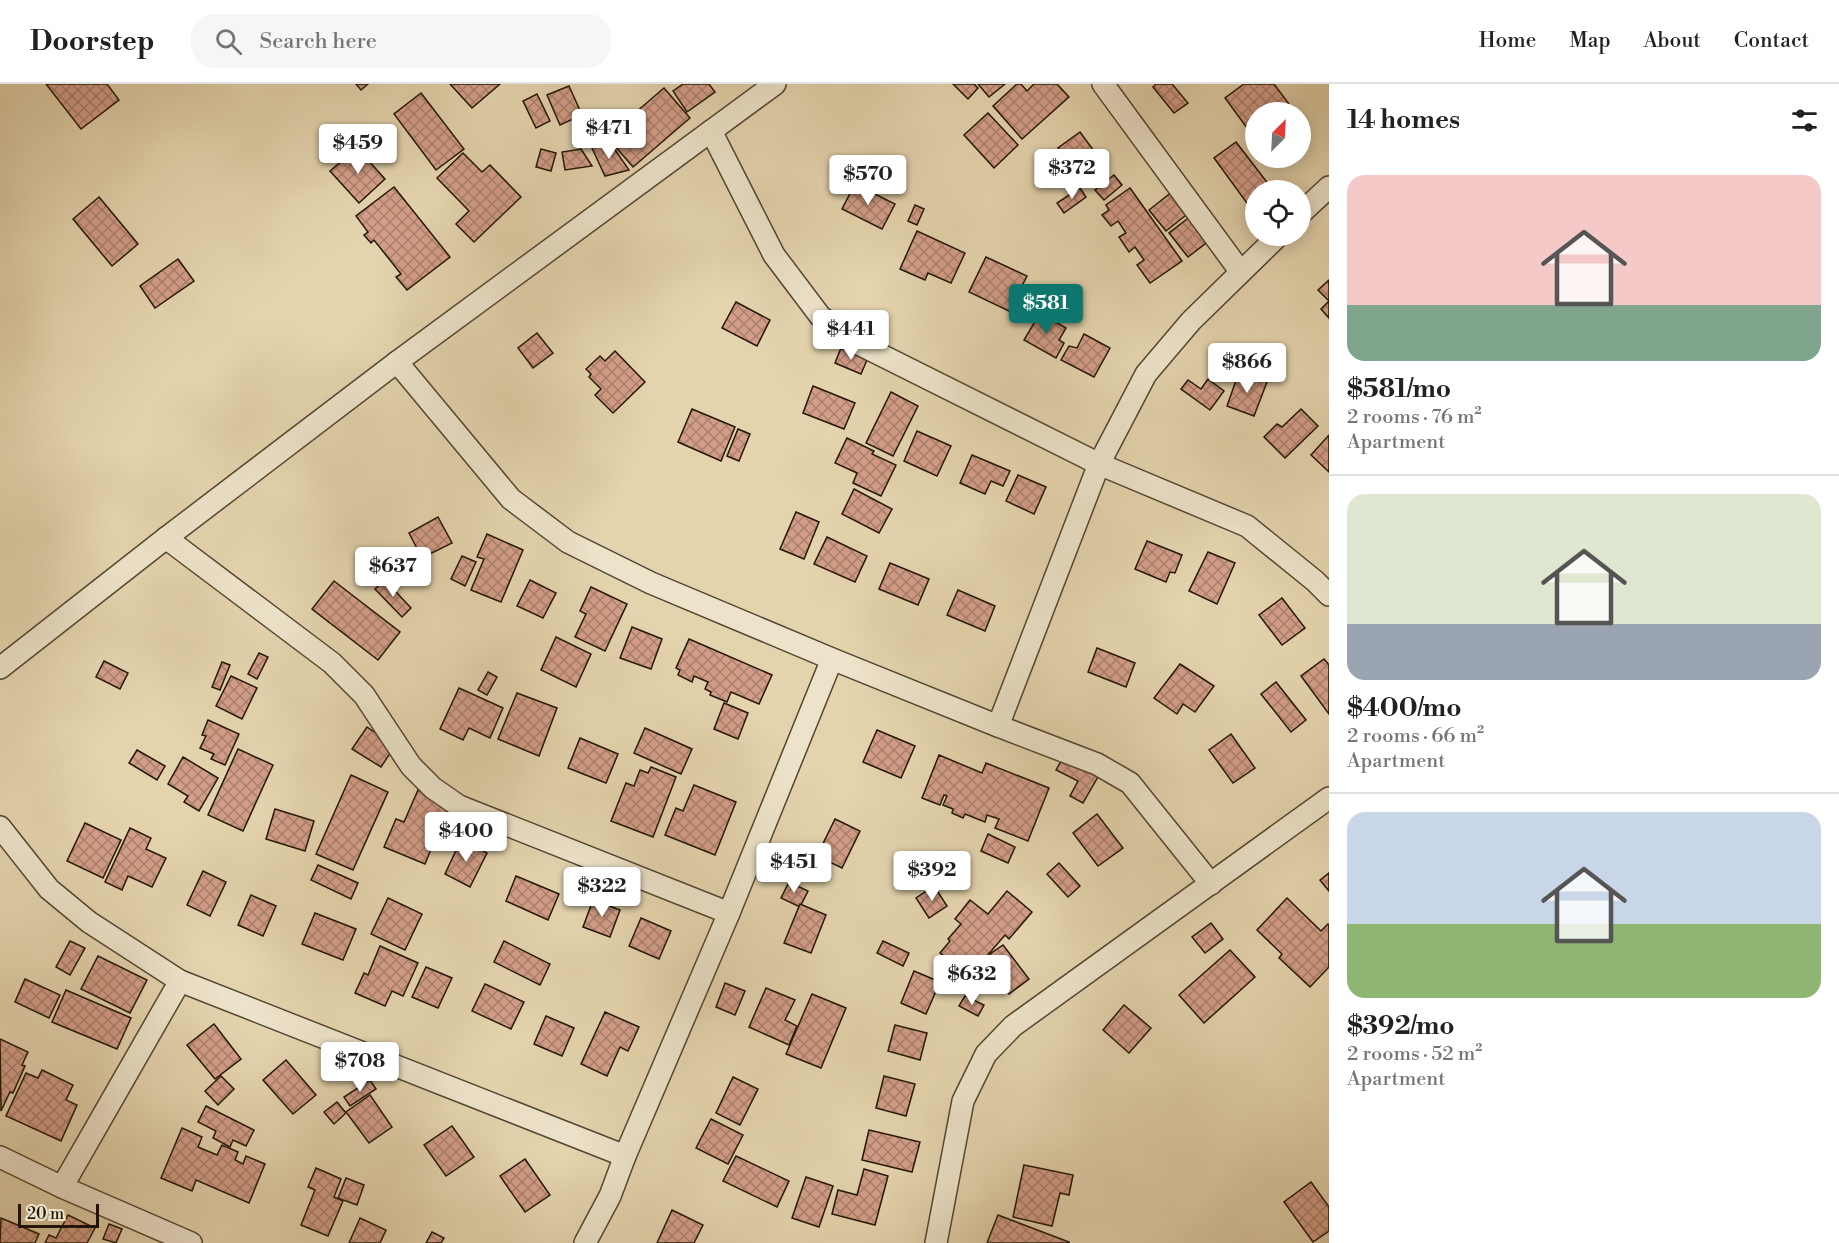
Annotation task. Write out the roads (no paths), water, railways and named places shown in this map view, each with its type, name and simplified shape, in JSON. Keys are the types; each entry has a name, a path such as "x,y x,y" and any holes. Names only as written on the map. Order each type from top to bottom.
{"street":[{"path":"0,668 397,362 775,84"},
{"path":"1103,84 1240,271"},
{"path":"711,131 774,255 820,316 853,340 1099,464 1247,526 1329,595"},
{"path":"1311,204 1329,187"},
{"path":"998,726 1099,464 1146,374 1191,321 1267,246"},
{"path":"397,362 511,499 568,542 651,583 832,659 1097,764 1130,783 1211,884"},
{"path":"166,538 332,663 364,695 411,766 433,788 459,806 729,913"},
{"path":"585,1243 610,1196 729,913 832,659"},
{"path":"936,1243 963,1101 986,1054 1013,1026 1329,798"},
{"path":"0,828 49,889 89,922 180,981 625,1156"},
{"path":"62,1187 180,981"},
{"path":"0,1157 62,1187 191,1243"}]}
